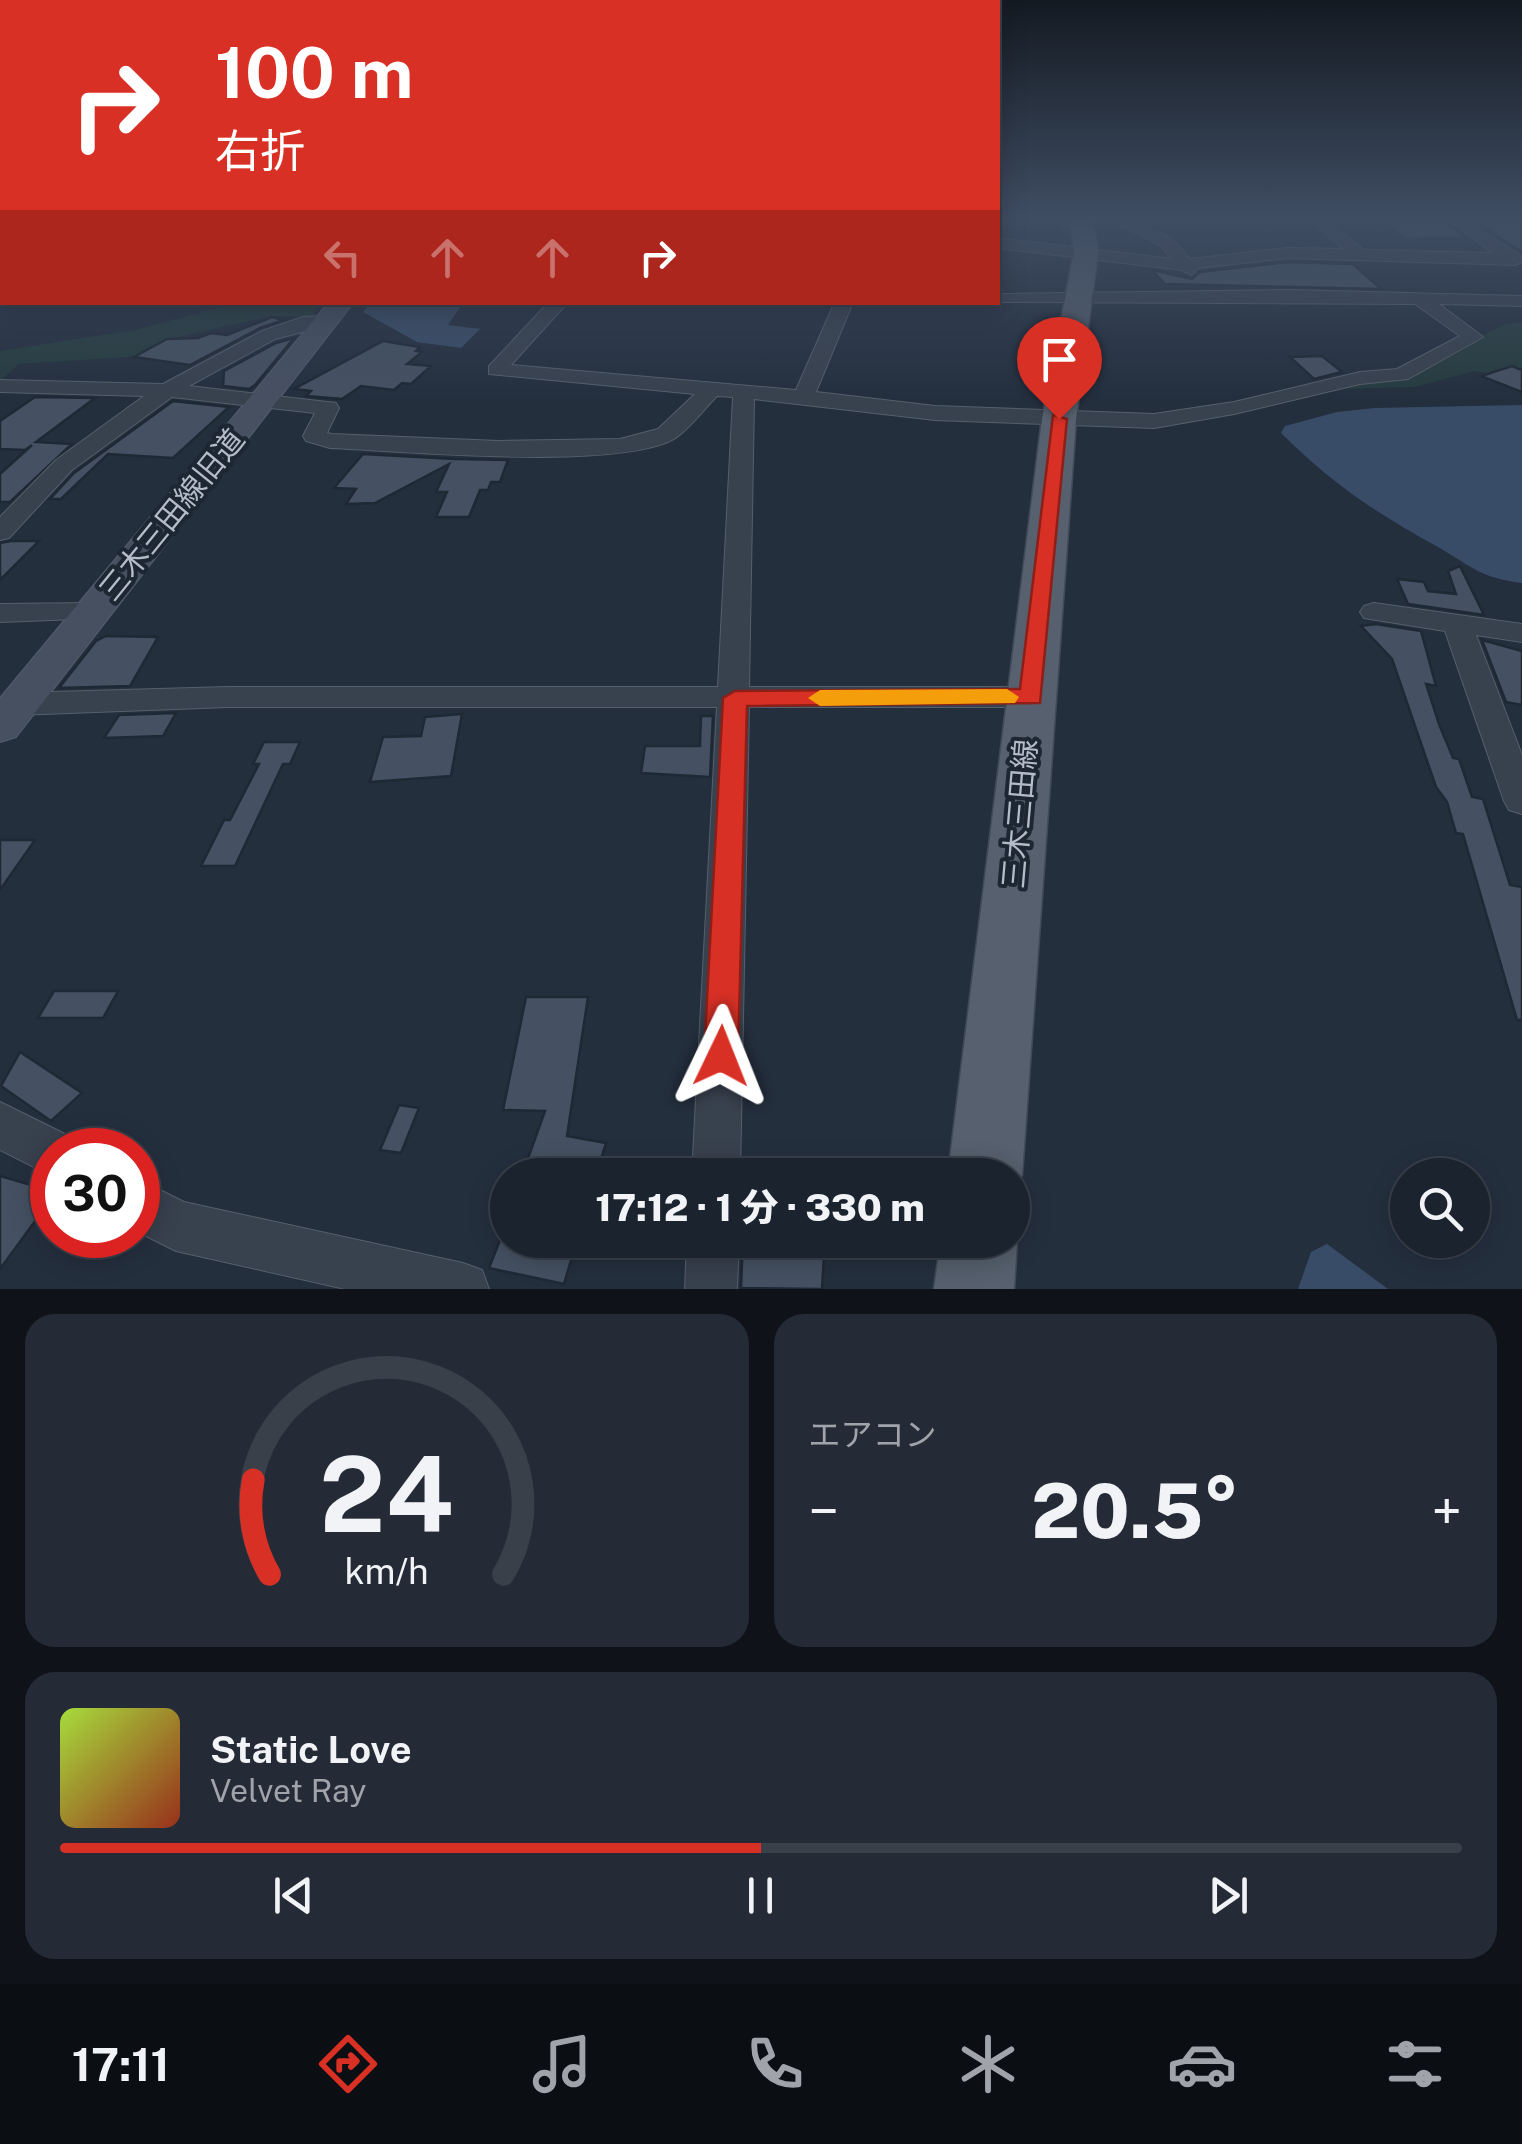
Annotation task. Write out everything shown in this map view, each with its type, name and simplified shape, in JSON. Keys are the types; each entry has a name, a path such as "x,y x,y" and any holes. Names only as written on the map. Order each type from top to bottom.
{"main road":[{"name":"三木三田線","path":"987,1158 1059,419 1081,277"},
{"path":"974,1289 977,1258"}],"street":[{"path":"1199,277 1220,296"},
{"path":"1342,277 1365,298"},
{"path":"1000,299 1220,296 1522,301"},
{"path":"556,305 496,370 803,396 935,413 1154,421 1234,408 1360,378 1401,375 1473,338 1420,300"},
{"path":"803,396 843,305"},
{"path":"0,532 62,467 163,392 217,361 327,310"},
{"name":"三木三田線旧道","path":"9,716 265,401 327,310"},
{"path":"0,386 163,392 328,408 314,436 330,441 481,448 621,446 666,434 711,390"},
{"path":"717,1158 744,393"},
{"path":"0,613 92,612"},
{"path":"1374,612 1522,633"},
{"path":"1457,624 1508,726 1522,801"},
{"path":"9,716 228,696 1031,697"},
{"path":"0,1125 30,1141"},
{"path":"160,1217 176,1226 463,1289"},
{"path":"711,1289 712,1258"}],"green space":[{"path":"230,305 319,305 312,316 270,316 165,340 132,357 19,364 0,381 0,351 135,330"},
{"path":"1522,323 1522,369 1514,366 1492,374 1475,371 1414,387 1345,389 1352,382 1401,379 1505,324"}],"water":[{"path":"368,305 462,305 448,325 480,329 461,348 417,342 363,312"},
{"path":"1522,405 1522,583 1477,571 1394,521 1337,482 1281,433 1285,426 1337,412"},
{"path":"1327,1244 1388,1289 1298,1289 1311,1252"}],"building":[{"path":"1159,277 1368,277 1381,289 1165,284"},
{"path":"272,317 284,320 260,328 190,365 134,357 167,339 198,338 211,333 227,335"},
{"path":"294,338 255,385 249,389 223,386 224,371 276,343"},
{"path":"383,341 420,347 416,351 422,352 407,364 431,366 411,384 402,383 394,390 361,386 342,399 306,396 311,391 294,389"},
{"path":"1322,356 1342,372 1314,379 1290,357"},
{"path":"1512,366 1522,370 1522,392 1481,376"},
{"path":"35,397 95,398 36,442 72,444 10,502 0,502 0,474 32,445 25,450 0,449 0,421"},
{"path":"173,401 229,407 173,458 108,454 61,499 50,499 74,473"},
{"path":"363,454 508,460 500,482 491,482 488,490 480,490 469,517 436,517 447,492 436,492 449,464 375,503 346,504 356,489 334,488"},
{"path":"39,541 0,580 0,543"},
{"path":"1460,566 1484,615 1408,604 1397,579 1424,582 1428,591 1456,594 1448,571"},
{"path":"1376,624 1421,631 1436,686 1426,684 1439,724 1453,758 1459,759 1472,797 1483,799 1510,885 1522,887 1522,1020 1517,1020 1463,834 1456,833 1447,802 1436,787 1392,659 1361,626"},
{"path":"106,636 158,637 130,686 59,688 96,641"},
{"path":"1482,640 1522,651 1522,705 1506,702"},
{"path":"176,713 163,736 104,738 119,715"},
{"path":"462,714 451,776 370,782 383,737 421,736 425,717"},
{"path":"701,716 713,716 710,777 641,773 645,746 700,746"},
{"path":"264,742 300,742 290,764 283,764 235,866 201,866 259,764 253,764"},
{"path":"0,840 35,840 0,890"},
{"path":"54,991 118,991 103,1018 38,1018"},
{"path":"526,997 588,997 567,1136 606,1143 601,1158 528,1158 545,1111 503,1110"},
{"path":"20,1052 82,1093 51,1121 1,1086"},
{"path":"399,1105 419,1108 401,1153 380,1150"},
{"path":"0,1176 30,1185 30,1228 0,1269"},
{"path":"493,1258 572,1258 564,1284 489,1268"},
{"path":"742,1258 824,1258 822,1289 741,1288"}],"slow traffic":[{"path":"820,698 1007,697"}],"route":[{"path":"721,1056 735,698 1031,697 1059,419"}]}
